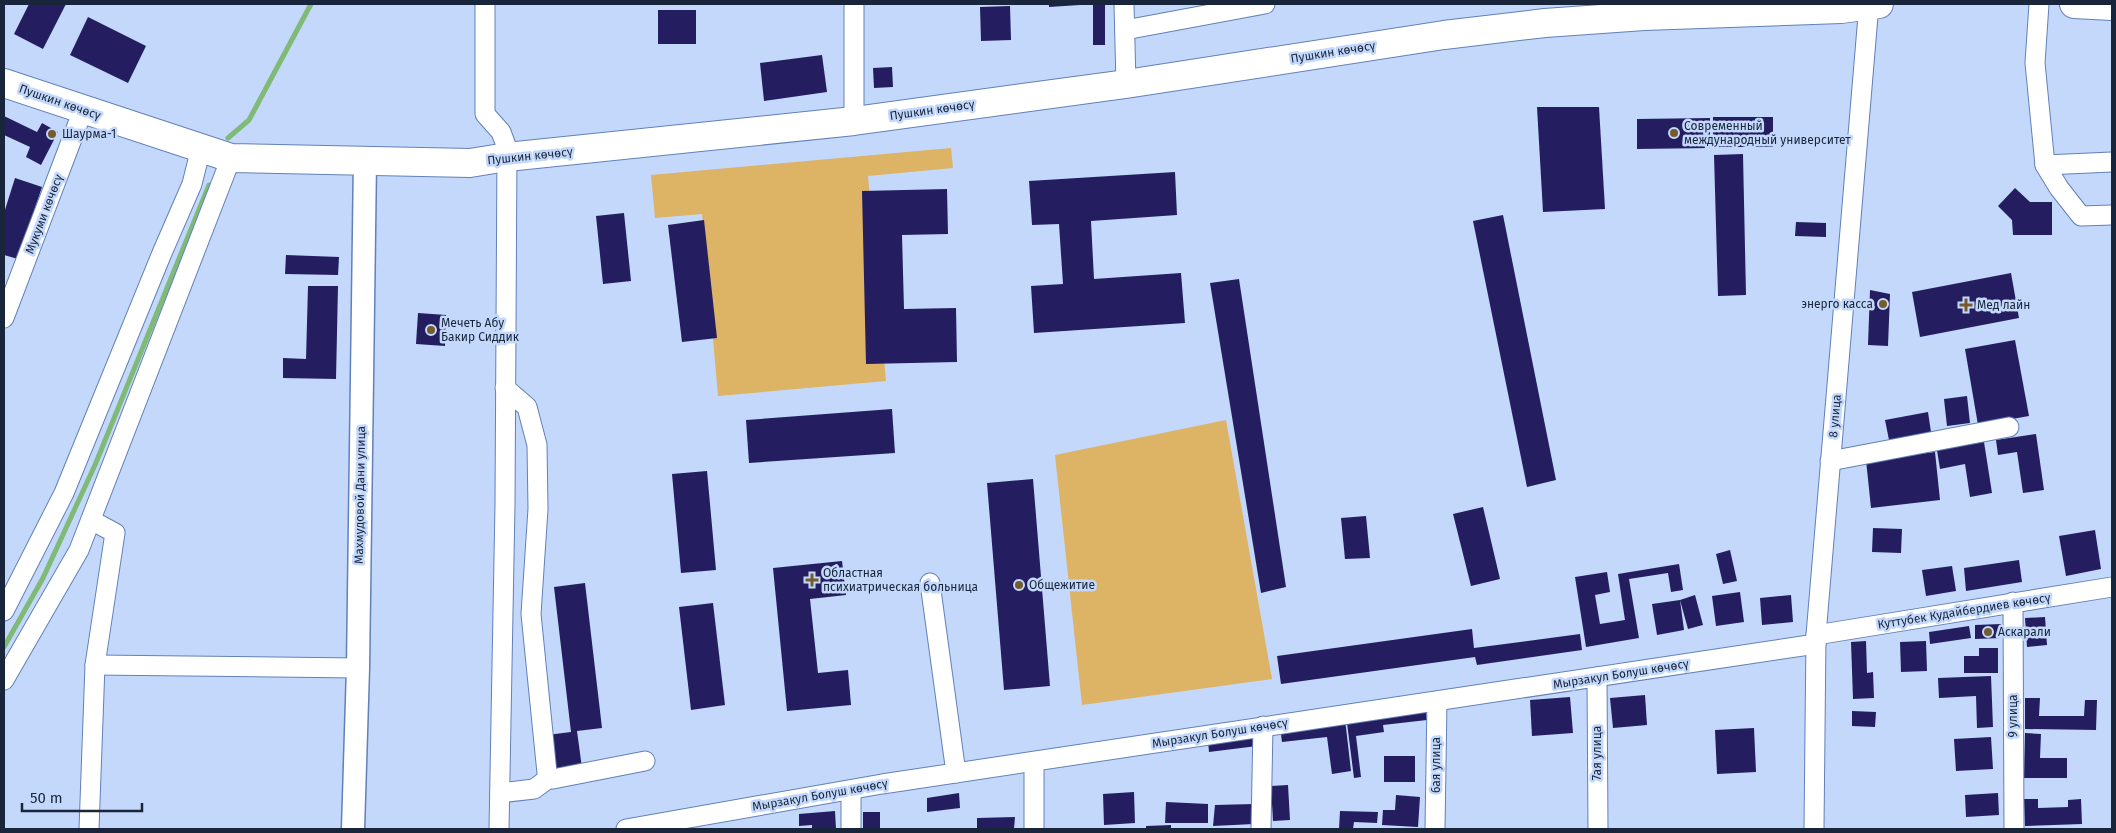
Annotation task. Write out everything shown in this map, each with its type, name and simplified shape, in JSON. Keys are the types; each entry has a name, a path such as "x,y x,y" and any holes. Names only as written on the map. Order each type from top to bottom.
{"highway":[{"name":"Пушкин көчөсү","path":"4,83 232,158 470,163 507,157 854,121 1126,84 1444,35 1545,23 1644,16 1841,9 1879,4"},
{"path":"2074,4 2112,6"}],"street":[{"path":"485,4 485,114 501,132 507,148 506,388 499,829"},
{"path":"854,4 854,121"},
{"path":"1124,4 1126,84"},
{"path":"1125,30 1265,4"},
{"name":"8 улица","path":"1814,829 1816,640 1870,4"},
{"path":"2040,4 2035,63 2045,165 2058,188 2081,216 2112,215"},
{"name":"Мукуми көчөсү","path":"4,318 83,110"},
{"path":"4,611 64,492 192,184 201,148"},
{"path":"4,680 79,550 232,158"},
{"name":"Махмудовой Дани улица","path":"353,829 358,668 365,160"},
{"path":"2045,165 2112,162"},
{"path":"506,388 526,407 537,445 538,509 531,614 549,778"},
{"path":"1830,461 2009,427"},
{"path":"89,829 95,665 115,533 91,520"},
{"path":"930,583 956,773"},
{"name":"Куттубек Кудайбердиев көчөсү","path":"1816,640 2013,602 2112,587"},
{"name":"9 улица","path":"2013,602 2014,829"},
{"name":"Мырзакул Болуш көчөсү","path":"626,829 679,825 851,790 1263,726 1597,677 1816,640"},
{"path":"95,665 358,668"},
{"name":"7ая улица","path":"1597,677 1598,829"},
{"name":"6ая улица","path":"1436,701 1436,829"},
{"path":"1261,829 1263,726"},
{"path":"500,793 534,789 549,778 553,779 645,762"},
{"path":"1034,762 1034,829"},
{"path":"851,790 851,829"}],"shaded area":[{"path":"951,148 953,168 868,176 886,381 718,396 702,214 655,218 651,175"},
{"path":"1226,420 1272,679 1082,705 1055,455"}],"building":[{"path":"29,4 66,4 43,49 14,34"},
{"path":"1049,4 1080,4 1080,5 1049,7"},
{"path":"1093,5 1105,5 1105,45 1093,45"},
{"path":"1010,6 1011,40 981,41 980,7"},
{"path":"658,10 696,10 696,44 658,44"},
{"path":"88,17 146,46 128,83 70,55"},
{"path":"822,55 827,92 764,101 760,63"},
{"path":"892,67 893,87 874,88 873,68"},
{"path":"1537,107 1599,107 1605,209 1543,212"},
{"path":"4,116 37,132 42,123 58,132 41,165 26,157 30,147 4,135"},
{"path":"1713,117 1773,117 1773,147 1713,147"},
{"name":"Современный международный университет","path":"1710,118 1710,148 1637,149 1637,119"},
{"path":"1743,154 1746,295 1718,296 1714,155"},
{"path":"1175,172 1177,215 1091,221 1094,279 1181,273 1185,323 1034,333 1031,286 1063,284 1059,224 1032,225 1029,181"},
{"path":"15,178 42,187 18,259 4,255 4,213"},
{"path":"2015,188 2030,202 2052,202 2052,235 2013,235 2012,220 1998,206"},
{"path":"947,189 948,234 902,235 904,309 956,308 957,362 866,364 862,191"},
{"path":"624,213 631,281 603,284 596,216"},
{"path":"1503,215 1556,480 1527,487 1473,221"},
{"path":"704,220 717,338 682,342 668,225"},
{"path":"1796,222 1826,223 1826,237 1795,236"},
{"path":"286,255 339,257 338,275 285,274"},
{"name":"Мед лайн","path":"2011,273 2019,318 1920,337 1912,292"},
{"path":"1239,279 1286,587 1261,593 1210,283"},
{"path":"308,286 338,286 336,379 283,378 283,358 306,359"},
{"path":"1870,290 1890,294 1888,346 1868,345"},
{"name":"Мечеть Абу Бакир Сиддик","path":"418,313 446,315 445,346 416,344"},
{"path":"2015,340 2029,416 1978,425 1965,349"},
{"path":"1967,396 1970,423 1947,426 1944,399"},
{"path":"892,409 895,453 749,463 746,420"},
{"path":"1928,412 1931,432 1889,440 1885,420"},
{"path":"2036,434 2044,490 2023,493 2017,452 1998,455 1996,440"},
{"path":"1984,442 1992,493 1970,497 1965,464 1940,469 1937,450"},
{"path":"1935,452 1940,500 1871,508 1866,460"},
{"path":"707,471 716,570 681,573 672,474"},
{"name":"Общежитие","path":"1033,479 1050,686 1004,690 987,483"},
{"path":"1483,507 1500,579 1471,586 1453,514"},
{"path":"1366,516 1370,558 1345,559 1341,518"},
{"path":"1873,528 1902,529 1901,553 1872,552"},
{"path":"2095,530 2101,569 2066,576 2059,536"},
{"path":"1730,550 1737,581 1723,584 1716,554"},
{"path":"2019,560 2022,582 1966,591 1964,568"},
{"path":"842,561 846,595 810,599 818,673 848,670 851,705 787,711 773,568"},
{"path":"1679,564 1683,590 1671,592 1668,573 1629,579 1639,638 1586,647 1575,577 1607,572 1610,592 1595,595 1600,624 1625,620 1618,574"},
{"path":"1952,566 1956,591 1926,596 1922,570"},
{"path":"585,583 602,728 577,731 582,768 551,771 547,735 571,732 554,587"},
{"path":"1740,592 1744,622 1716,626 1712,596"},
{"path":"1695,595 1703,625 1688,629 1680,600"},
{"path":"1791,595 1793,622 1762,625 1760,598"},
{"path":"1680,600 1684,630 1657,635 1652,604"},
{"path":"713,603 725,705 691,710 679,607"},
{"path":"2045,617 2047,645 2027,647 2025,618"},
{"name":"Аскарали","path":"2001,624 2001,638 1975,639 1975,625"},
{"path":"1969,626 1971,638 1930,644 1929,632"},
{"path":"1472,629 1474,648 1580,634 1582,650 1477,665 1475,657 1281,684 1277,656"},
{"path":"1866,641 1867,673 1873,672 1874,698 1853,699 1851,642"},
{"path":"1926,641 1927,671 1901,672 1900,642"},
{"path":"1979,648 1998,648 1998,673 1964,673 1964,656 1979,656"},
{"path":"1991,676 1993,727 1977,728 1976,696 1939,698 1938,678"},
{"path":"1645,695 1647,725 1613,728 1610,698"},
{"path":"1570,697 1573,733 1532,736 1530,700"},
{"path":"2025,698 2040,698 2039,716 2084,716 2085,700 2097,700 2096,730 2025,729"},
{"path":"1425,705 1427,720 1383,725 1384,732 1356,736 1361,777 1354,778 1346,715"},
{"path":"1852,711 1876,712 1875,727 1852,726"},
{"path":"1345,719 1351,771 1332,774 1327,737 1282,742 1280,727"},
{"path":"1754,728 1756,772 1717,774 1715,730"},
{"path":"2025,733 2041,734 2040,758 2067,758 2067,778 2024,778"},
{"path":"1257,735 1257,746 1209,752 1208,741"},
{"path":"1991,737 1993,769 1956,771 1954,739"},
{"path":"1384,756 1415,756 1415,782 1384,782"},
{"path":"1288,785 1290,820 1273,821 1271,786"},
{"path":"1134,792 1135,823 1104,825 1103,794"},
{"path":"959,793 960,808 927,812 927,798"},
{"path":"1998,793 1999,815 1966,817 1965,795"},
{"path":"1396,795 1420,797 1418,827 1382,825 1383,810 1395,810"},
{"path":"2024,799 2038,799 2038,808 2068,807 2068,800 2081,799 2082,824 2025,826"},
{"path":"1166,802 1208,804 1208,823 1165,823"},
{"path":"1254,804 1254,824 1213,826 1215,805"},
{"path":"835,811 836,829 812,829 812,825 799,826 799,814"},
{"path":"1340,811 1378,812 1377,823 1354,822 1353,829 1339,829"},
{"path":"863,812 880,812 880,829 863,829"},
{"path":"1015,817 1014,829 977,829 977,818"},
{"path":"1171,825 1171,829 1146,829 1146,826"}],"waterway":[{"path":"228,138 249,120 311,4"},
{"path":"4,647 43,578 95,465 209,185"}],"place":[{"name":"Современный международный университет","path":"1674,133"},
{"name":"Шаурма-1","path":"52,134"},
{"name":"энерго касса","path":"1883,304"},
{"name":"Мед лайн","path":"1966,305"},
{"name":"Мечеть Абу Бакир Сиддик","path":"431,330"},
{"name":"Областная психиатрическая больница","path":"812,580"},
{"name":"Общежитие","path":"1019,585"},
{"name":"Аскарали","path":"1988,632"}]}
